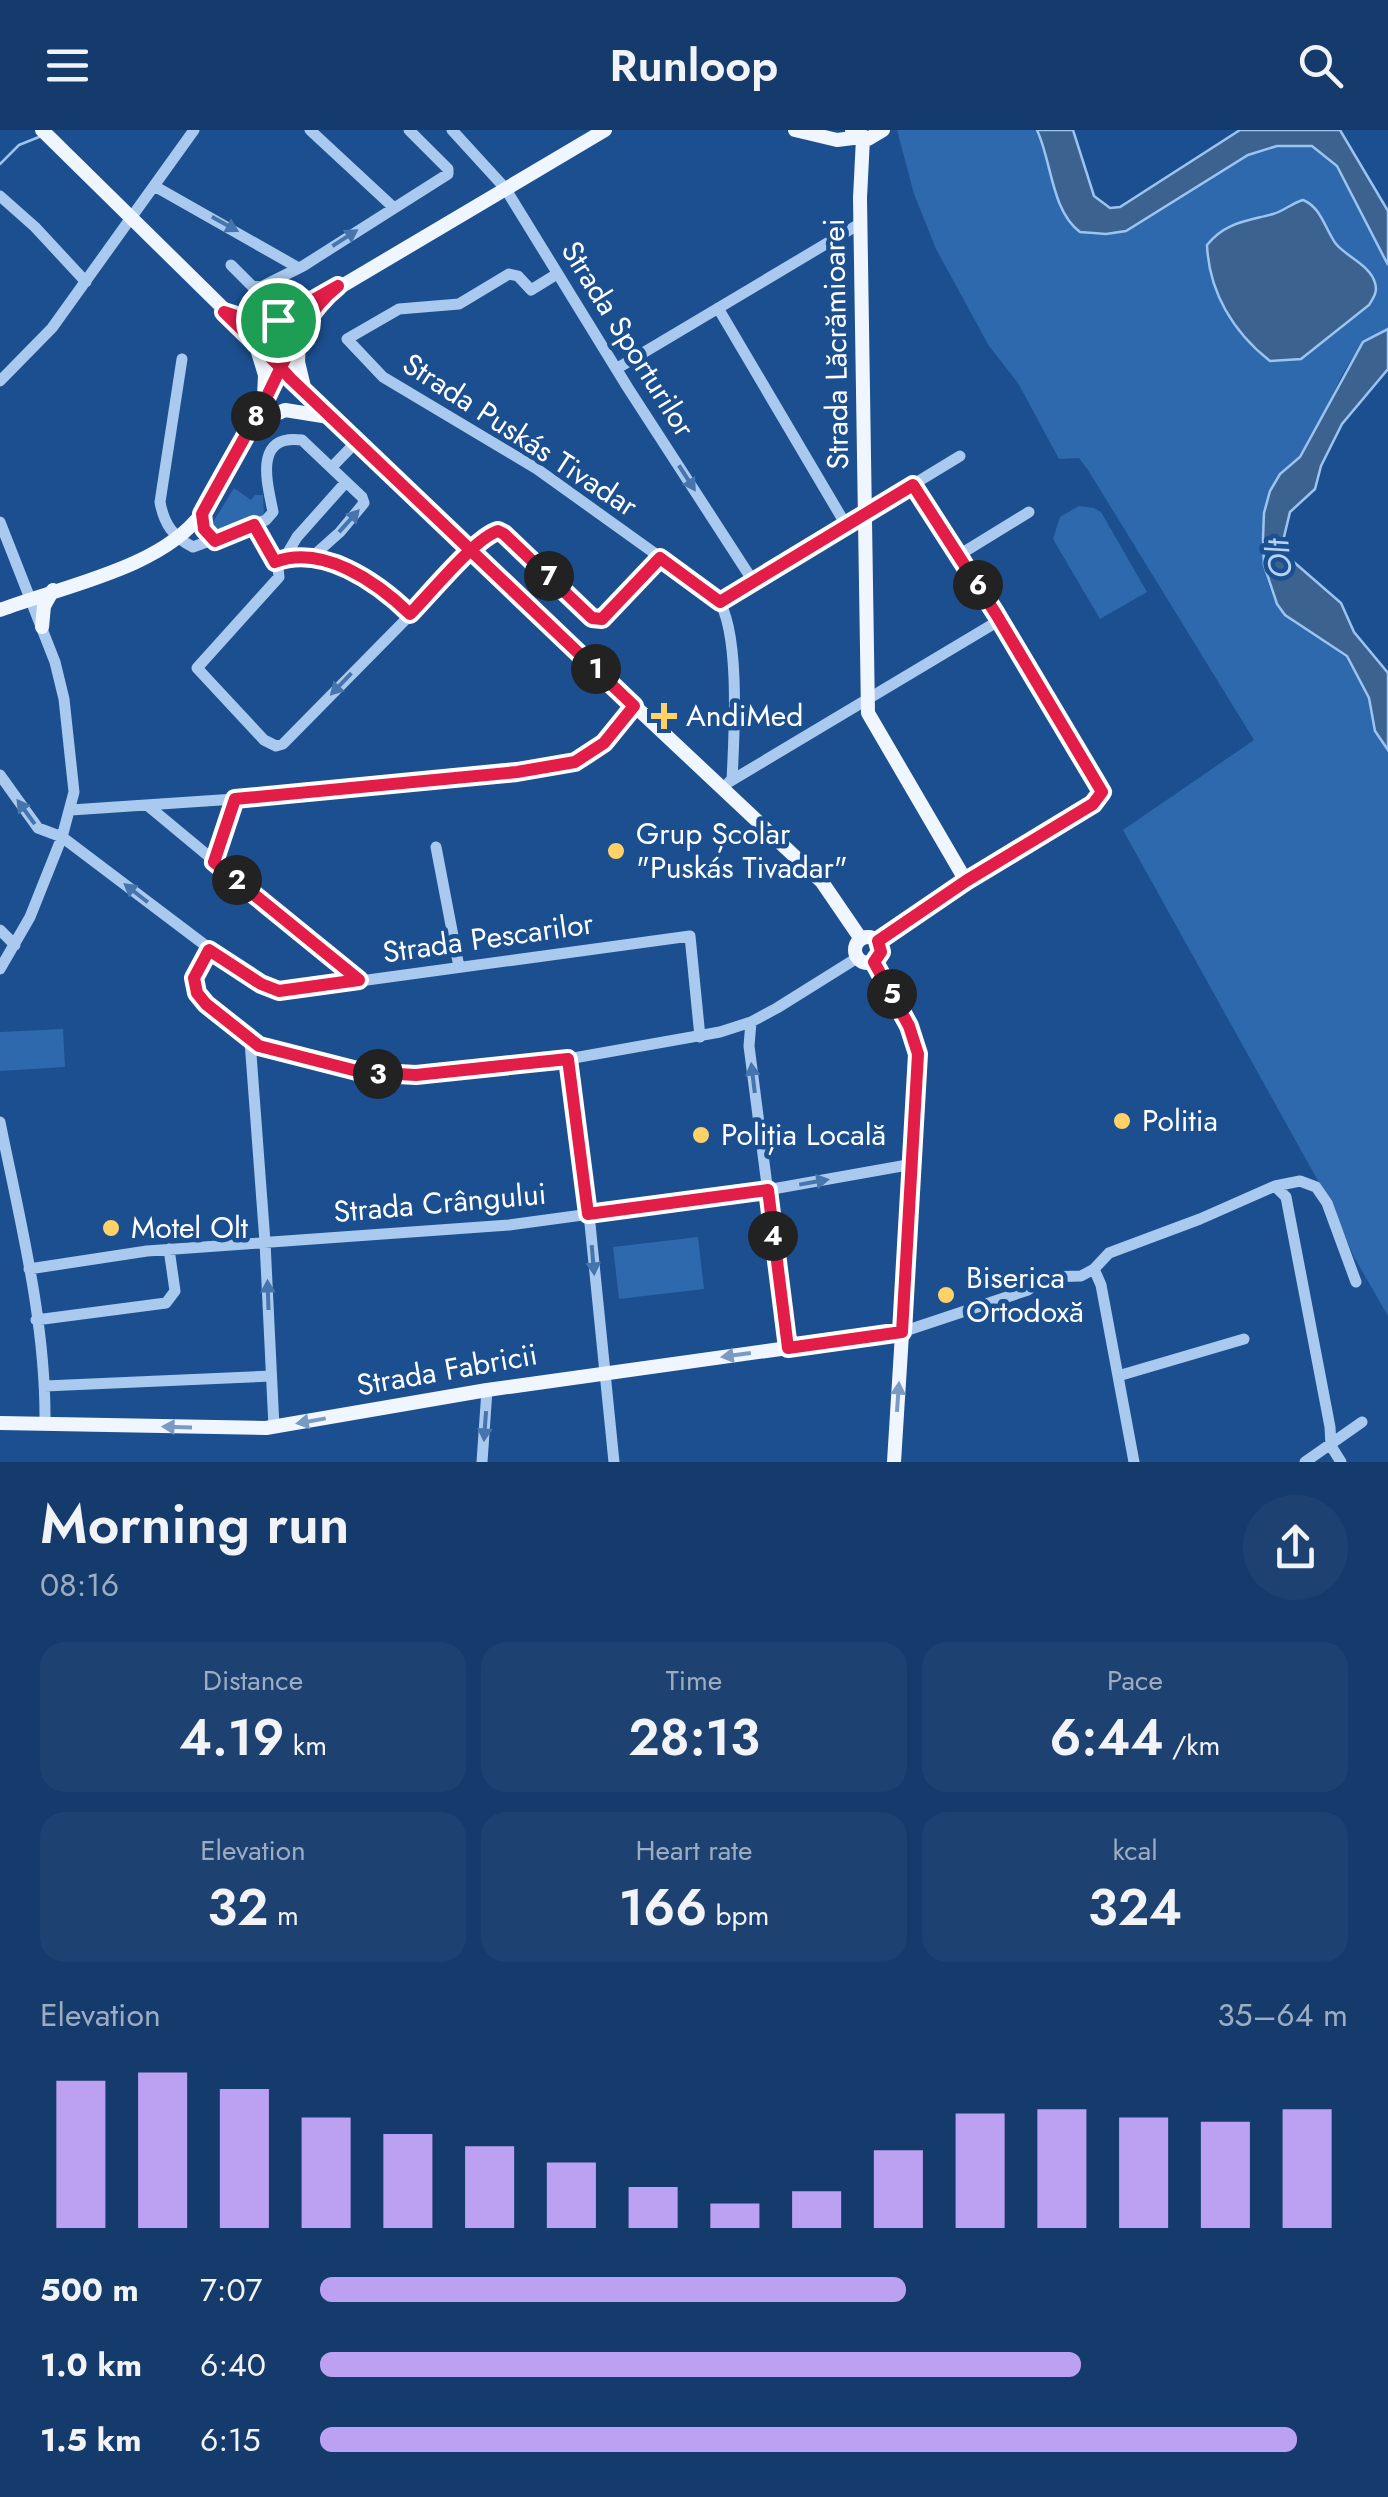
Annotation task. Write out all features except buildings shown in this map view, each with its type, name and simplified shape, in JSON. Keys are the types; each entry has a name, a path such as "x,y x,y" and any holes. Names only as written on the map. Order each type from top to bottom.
{"main road":[{"path":"42,130 471,552 634,706 727,784 822,882 861,938"},
{"path":"224,312 246,321 272,322 605,130"},
{"path":"795,130 838,140 859,135 874,138 883,130"},
{"name":"Strada Lăcrămioarei","path":"859,135 871,722 966,881"},
{"path":"0,610 150,557 179,539 202,514 316,306 338,286"},
{"path":"300,334 298,362 306,393"},
{"path":"252,340 264,368 262,404"},
{"path":"250,428 266,416 285,410 333,418"},
{"path":"202,514 204,529 215,541"},
{"path":"42,627 44,606 53,590"},
{"path":"878,941 966,881"},
{"path":"861,938 878,941 881,952 874,962 865,963 857,958 855,946 861,938"},
{"path":"874,962 916,1044 919,1071 894,1462"},
{"name":"Strada Fabricii","path":"0,1422 246,1430 603,1372 902,1332"}],"street":[{"path":"0,382 32,351 86,282 194,130"},
{"path":"310,130 393,207"},
{"path":"231,264 252,286 261,288 449,171 409,130"},
{"name":"Strada Sporturilor","path":"452,130 505,188 753,581"},
{"path":"156,187 294,266"},
{"path":"0,196 86,282"},
{"path":"616,369 861,223"},
{"name":"Strada Puskás Tivadar","path":"557,274 531,290 518,276 509,274 459,304 399,309 347,339 383,376 551,478 720,602"},
{"path":"718,308 846,526"},
{"path":"182,359 160,502 166,524 192,547 266,520 274,512 264,474 268,457 276,446 302,440 362,498 362,507 312,557"},
{"path":"332,467 357,441"},
{"path":"727,784 734,730 728,618 720,602 960,456"},
{"path":"346,482 280,560 276,584 197,666 271,744 282,744 492,532 504,534 592,618 602,619 660,558"},
{"path":"913,485 1100,786 1101,796 1093,804 966,881"},
{"path":"959,555 1029,512"},
{"path":"0,522 42,627 64,699 72,774 71,810 62,837 15,945 0,969"},
{"path":"254,525 280,560"},
{"path":"280,560 312,557 384,589 410,614"},
{"path":"727,784 1000,620"},
{"path":"71,810 235,799 517,772 575,762 604,743 634,706"},
{"name":"Strada Pescarilor","path":"0,775 33,824 62,837 209,950 261,984 279,991 690,936 700,1037"},
{"path":"214,862 235,799"},
{"path":"147,805 359,980"},
{"path":"436,847 459,967"},
{"path":"0,930 15,945"},
{"path":"209,950 194,978 197,993 250,1042 268,1050 361,1072 397,1076 568,1059 700,1037 744,1025 798,997 857,958"},
{"path":"744,1025 788,1348"},
{"path":"250,1042 266,1242 274,1427"},
{"path":"568,1059 614,1462"},
{"path":"0,1122 29,1270 46,1386 45,1423"},
{"name":"Strada Crângului","path":"29,1270 168,1249 461,1231 768,1190 913,1164"},
{"path":"902,1332 1028,1290 1044,1277 1066,1278 1094,1269 1108,1253 1275,1186 1300,1182 1316,1186 1327,1203 1356,1282"},
{"path":"1275,1186 1286,1197 1331,1446 1341,1462"},
{"path":"36,1320 166,1302 174,1291 168,1249"},
{"path":"1094,1269 1101,1285 1134,1462"},
{"path":"1118,1376 1244,1339"},
{"path":"46,1386 271,1376"},
{"path":"482,1462 487,1390"},
{"path":"1305,1462 1362,1422"}],"shaded area":[{"path":"897,130 1037,130 1064,213 1079,231 1096,235 1126,231 1248,155 1277,146 1313,146 1337,166 1388,265 1388,329 1374,336 1353,357 1303,454 1273,486 1262,538 1266,574 1277,605 1286,616 1335,646 1348,659 1361,681 1388,750 1388,1316 1354,1257 1332,1206 1123,830 1254,740 1088,470 1079,458 1059,459 1018,383 989,346 936,249 914,194"},
{"path":"234,488 251,500 255,495 263,495 264,519 213,535 210,527"},
{"path":"1079,506 1101,512 1147,592 1100,619 1053,539 1060,517"},
{"path":"63,1029 65,1067 0,1071 0,1032"},
{"path":"698,1237 704,1289 619,1299 613,1247"}],"water":[{"path":"1037,130 1073,130 1094,196 1110,208 1120,207 1240,130 1340,130 1388,211 1388,265 1337,166 1312,146 1277,146 1248,155 1126,231 1106,234 1080,232 1070,223"},
{"path":"1303,200 1318,213 1336,244 1373,277 1375,292 1369,305 1301,359 1270,361 1225,310 1212,279 1207,245 1229,227 1277,213"},
{"name":"Olt","path":"1388,329 1388,369 1342,424 1321,466 1315,489 1290,512 1284,537 1288,557 1341,603 1354,632 1388,673 1388,750 1375,731 1369,698 1347,656 1285,615 1277,604 1264,565 1263,538 1264,513 1280,474 1300,457 1363,342"}],"waterway":[{"path":"0,164 19,145 39,137"}],"place":[{"name":"AndiMed","path":"664,716"},
{"name":"Grup Școlar \"Puskás Tivadar\"","path":"616,851"},
{"name":"Politia","path":"1122,1121"},
{"name":"Poliția Locală","path":"701,1135"},
{"name":"Motel Olt","path":"111,1228"},
{"name":"Biserica Ortodoxă","path":"946,1295"}],"route":[{"path":"278,320 258,323 224,312 272,359 282,369 290,378 471,552 634,706 604,743 575,762 517,772 235,799 214,862 359,980 279,991 261,984 209,950 194,978 197,993 218,1016 259,1046 361,1072 397,1076 442,1074 568,1059 588,1214 768,1190 788,1348 902,1332 918,1054 909,1026 874,962 881,952 878,941 966,881 1098,801 1102,792 996,614 913,485 720,602 660,558 602,619 592,618 498,531 487,535 471,552 410,614 384,589 324,561 296,556 275,562 254,525 215,541 204,529 202,514 250,428 274,382 282,369 312,313 338,286 278,320"}]}
